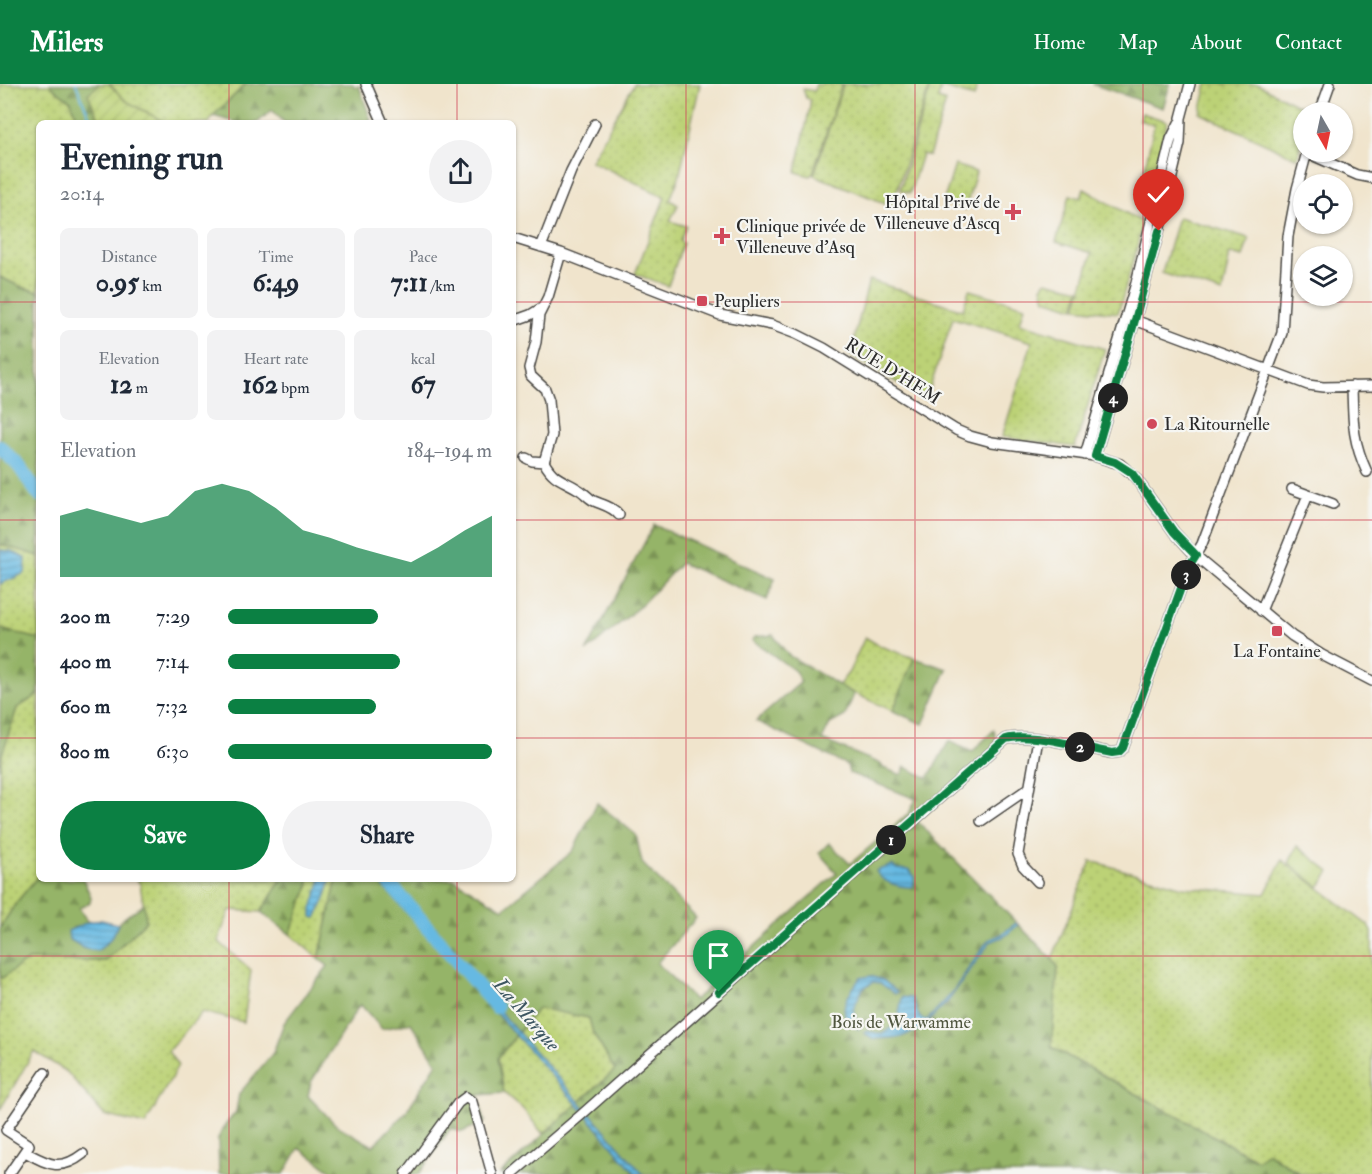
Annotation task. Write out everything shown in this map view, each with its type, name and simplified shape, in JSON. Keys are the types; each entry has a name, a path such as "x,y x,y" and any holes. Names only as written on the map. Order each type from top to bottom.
{"street":[{"path":"366,84 382,120"},
{"path":"1090,456 1131,319 1172,139 1181,118 1190,84"},
{"path":"1324,102 1330,84"},
{"path":"541,247 572,171 595,124"},
{"path":"512,1174 1006,739 1017,736 1112,753 1121,750 1189,566 1206,534 1283,329 1288,236 1304,162"},
{"path":"1329,162 1357,175 1372,178"},
{"name":"RUE D'HEM","path":"516,239 561,253 720,315 772,325 796,334 824,348 956,430 970,436 1115,462 1132,473 1174,532 1196,555 1261,611 1312,649 1372,681"},
{"path":"561,253 543,307 529,368 531,376 545,389 549,400 552,435 544,462 558,479 578,488 590,499 613,509 619,515"},
{"path":"516,320 543,307"},
{"path":"1131,319 1316,386 1372,386"},
{"path":"1353,386 1355,438 1359,455 1367,472"},
{"path":"526,458 544,462"},
{"path":"1292,489 1333,504"},
{"path":"1261,611 1308,495"},
{"path":"1038,739 1018,854 1023,866 1038,882"},
{"path":"981,821 1029,788"},
{"path":"9,1174 29,1145 6,1130 45,1073"},
{"path":"406,1174 458,1103 466,1097 472,1102 492,1174"},
{"path":"25,1152 47,1163 57,1165 71,1162 83,1154"}],"green space":[{"path":"0,84 51,84 71,101 78,120 36,120 36,291 0,277"},
{"path":"51,84 100,84 88,94 100,120 78,120 71,101"},
{"path":"100,84 109,84 126,101 161,120 100,120 88,94"},
{"path":"109,84 246,84 211,120 161,120 126,101"},
{"path":"246,84 353,84 355,87 359,86 371,120 282,120 272,110 260,120 228,120 213,116"},
{"path":"634,84 700,84 679,177 670,200 678,205 670,221 686,226 680,241 683,243 668,286 635,274 665,197 591,161"},
{"path":"816,84 842,84 813,173 810,176 796,172 810,106 810,100 806,98 803,89 814,91"},
{"path":"843,84 930,84 892,206 814,175"},
{"path":"931,84 965,84 977,87 974,97 941,87 938,99 946,102 929,156 922,154 910,193 900,190"},
{"path":"1092,84 1170,84 1163,108"},
{"path":"1207,84 1257,84 1293,103 1293,156 1200,113"},
{"path":"1142,113 1167,121 1147,206 1138,201 1154,125 1140,120"},
{"path":"955,165 976,172 965,210 943,203"},
{"path":"1084,189 1142,222 1118,313 1076,308 1092,253 1056,242 1070,195 1081,198"},
{"path":"1178,217 1249,238 1243,257 1230,254 1222,293 1162,273"},
{"path":"0,277 36,291 36,555 0,544"},
{"path":"869,280 963,310 969,290 1025,306 1020,323 1105,349 1075,447 1002,437 1032,342 953,318 926,400 850,355"},
{"path":"1046,281 1080,289 1074,308 1045,299 1042,287"},
{"path":"654,525 775,579 767,600 681,563 640,606 586,652"},
{"path":"0,544 36,555 36,638 0,629"},
{"path":"0,629 36,638 36,696 17,708 2,754 0,769"},
{"name":"Bois de Warwamme","path":"773,635 788,655 854,694 845,716 830,724 822,740 881,764 883,768 902,775 905,767 928,778 949,741 972,752 994,730 999,751 917,821 1058,967 1051,1047 1257,1160 1267,1152 1301,1174 500,1174 615,1070 593,1033 589,1018 538,1008 498,1058 504,1093 478,1095 485,1122 462,1132 450,1129 419,1174 336,1174 299,1148 284,1174 219,1174 218,1139 223,1128 236,1112 239,1094 273,1053 284,1023 328,966 319,959 336,882 459,882 503,909 573,851 597,803 636,835 642,863 696,918 657,963 694,1000 837,873 819,853 829,843 850,864 909,813 916,799 849,773 847,765 756,721 801,682 795,671 752,640 755,637","holes":["360,1004 382,1029 411,1023 437,1063 406,1112 373,1146 336,1125 308,1096 311,1082"]},
{"path":"865,637 880,646 914,658 893,711 838,686 849,672"},
{"path":"914,658 947,669 923,724 893,711"},
{"path":"36,696 36,879 16,903 0,928 0,769 2,754 17,708"},
{"path":"1297,846 1330,872 1319,887 1289,863"},
{"path":"1282,860 1369,926 1372,932 1372,1174 1301,1174 1267,1152 1257,1160 1051,1047 1058,967 1052,959 1091,861 1183,887 1265,894"},
{"path":"36,879 36,882 84,882 91,897 90,903 79,908 88,922 69,931 97,951 108,942 123,919 144,904 146,921 106,961 28,960 2,978 0,976 0,928 16,903"},
{"path":"139,882 280,882 261,912 230,910 218,941 251,970 244,1022 202,1012 168,1051 178,1066 145,1125 104,1115 67,1072 34,1051 0,1110 0,976 2,978 28,960 106,961 146,921"},
{"path":"280,882 309,882 290,934 261,912"},
{"path":"309,882 336,882 319,959 290,934"},
{"path":"538,1008 589,1018 593,1033 615,1070 543,1134 523,1109 504,1093 498,1058"}],"water":[{"path":"0,550 12,551 26,559 25,573 0,584"},
{"path":"892,865 897,869 909,870 914,876 912,887 891,884 882,879 876,871"},
{"path":"320,882 330,882 316,918 312,917 312,909"},
{"path":"380,882 386,882 585,1108 582,1110"},
{"path":"101,920 118,924 110,939 97,951 85,949 69,939 68,931 88,922"},
{"path":"1016,923 1018,925 1005,936 990,942 949,1000 921,1029 901,1037 874,1039 864,1033 867,1031 882,1034 901,1021 899,1013 902,997 912,998 919,1016 923,1020 928,1019 951,994 988,940 1002,934"},
{"path":"870,976 883,980 897,992 895,994 880,983 873,982 863,988 853,1009 859,1029 846,1018 845,1005 860,978"},
{"path":"589,1112 643,1174 636,1174 586,1115"}],"waterway":[{"path":"76,84 91,120"},
{"name":"La Marque","path":"0,447 19,466 36,491"},
{"name":"La Marque","path":"389,882 496,1007"}],"place":[{"name":"Hôpital Privé de Villeneuve d'Ascq","path":"1013,212"},
{"name":"Clinique privée de Villeneuve d'Asq","path":"722,236"},
{"name":"Peupliers","path":"702,301"},
{"name":"La Ritournelle","path":"1152,424"},
{"name":"La Fontaine","path":"1277,631"}],"route":[{"path":"719,992 1006,739 1022,736 1112,753 1119,752 1123,748 1189,566 1196,555 1184,545 1132,473 1124,466 1095,456 1159,231"}]}
